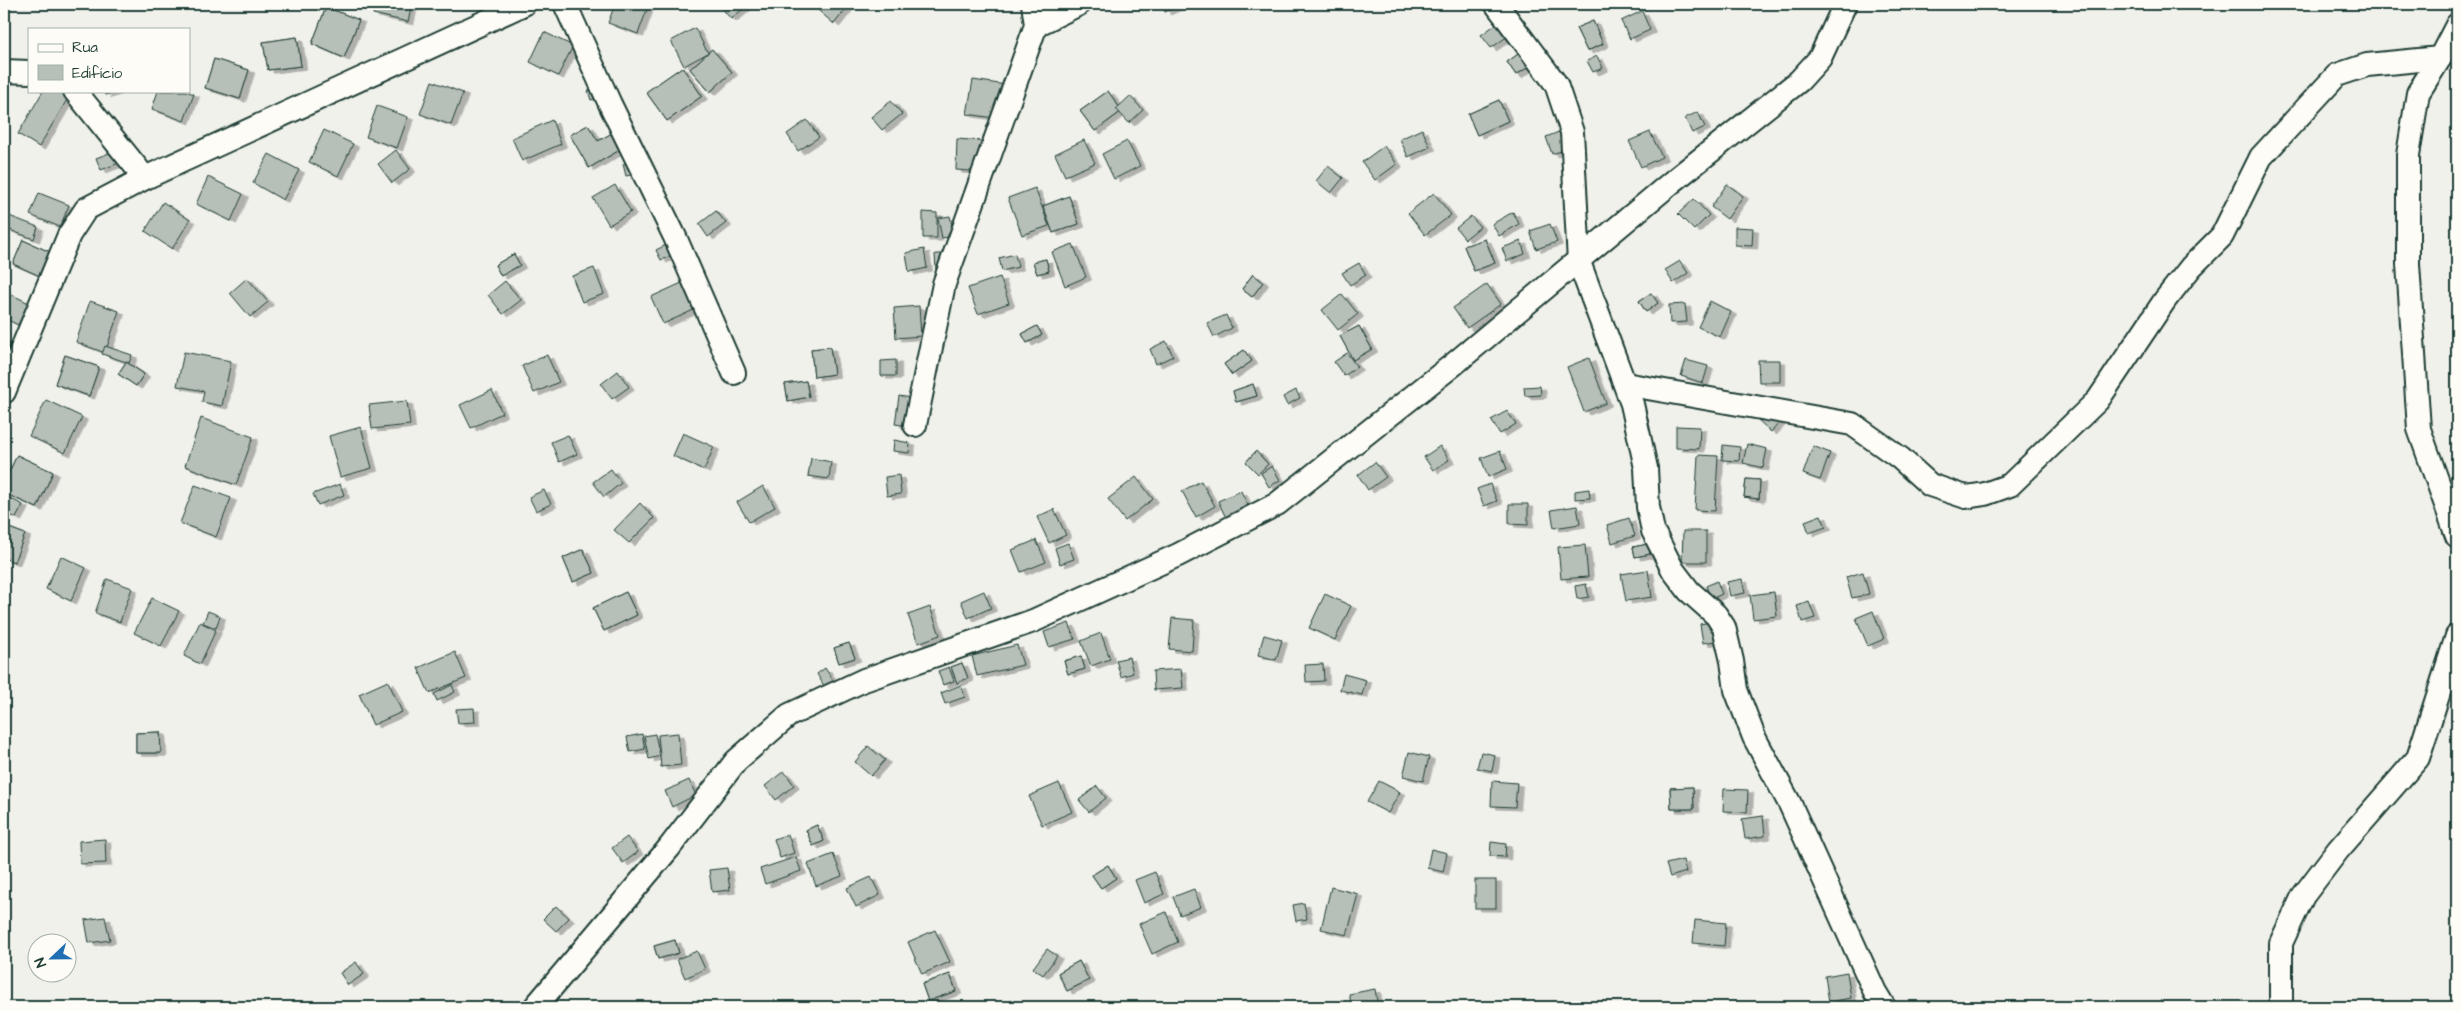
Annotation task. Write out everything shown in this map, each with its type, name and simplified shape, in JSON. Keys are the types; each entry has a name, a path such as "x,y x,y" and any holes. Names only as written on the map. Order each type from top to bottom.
{"street":[{"path":"4,392 69,235 86,209 145,178 524,4"},
{"path":"565,4 610,104 675,237 734,373"},
{"path":"916,425 944,284 1034,15 1079,4"},
{"path":"1496,4 1556,84 1572,132 1579,262 1632,404 1646,468 1648,507 1653,531 1674,570 1689,591 1716,615 1724,627 1736,690 1754,737 1790,804 1875,992 1884,1007"},
{"path":"536,1007 669,848 736,761 789,715 864,680 1032,621 1178,555 1277,504 1454,364 1579,262 1672,182 1799,81 1820,58 1845,4"},
{"path":"2457,25 2440,58 2418,93 2408,165 2408,264 2419,429 2457,536"},
{"path":"1625,384 1852,424 1900,458 1930,485 1966,497 1985,494 2010,485 2098,400 2165,300 2191,267 2222,236 2261,157 2337,75 2367,64 2440,58"},
{"path":"77,92 145,178"},
{"path":"2436,480 2457,498"},
{"path":"2281,1007 2281,943 2303,896 2338,850 2418,758 2457,636"}],"building":[{"path":"375,4 412,4 408,22 373,14"},
{"path":"615,4 649,4 638,34 608,23"},
{"path":"718,4 749,4 731,19"},
{"path":"811,4 847,4 849,5 834,24"},
{"path":"1162,4 1183,4 1165,12"},
{"path":"326,7 359,20 344,58 312,44"},
{"path":"326,7 359,20 344,58 312,44"},
{"path":"1642,11 1650,30 1630,39 1621,21"},
{"path":"1593,21 1603,44 1587,51 1576,28"},
{"path":"1593,21 1603,44 1587,51 1576,28"},
{"path":"1499,22 1508,36 1491,48 1481,35"},
{"path":"695,28 708,53 684,66 671,41"},
{"path":"544,32 573,46 558,76 530,62"},
{"path":"297,37 301,66 268,70 263,42"},
{"path":"297,37 301,66 268,70 263,42"},
{"path":"712,49 732,72 710,92 690,69"},
{"path":"712,49 732,72 710,92 690,69"},
{"path":"1521,52 1530,66 1516,75 1507,62"},
{"path":"1521,52 1530,66 1516,75 1507,62"},
{"path":"1597,56 1603,68 1593,72 1587,61"},
{"path":"214,59 249,70 240,99 205,88"},
{"path":"214,59 249,70 240,99 205,88"},
{"path":"682,67 702,96 667,121 646,92"},
{"path":"682,67 702,96 667,121 646,92"},
{"path":"973,80 1006,85 1001,119 967,114"},
{"path":"432,81 463,93 451,125 420,114"},
{"path":"604,85 607,95 591,100 588,91"},
{"path":"1108,91 1122,111 1095,131 1080,111"},
{"path":"1108,91 1122,111 1095,131 1080,111"},
{"path":"42,92 71,93 39,147 18,134"},
{"path":"158,92 189,92 194,94 184,121 152,109"},
{"path":"1130,96 1143,110 1129,123 1116,109"},
{"path":"1499,100 1508,121 1477,135 1468,114"},
{"path":"1499,100 1508,121 1477,135 1468,114"},
{"path":"891,101 902,114 882,130 871,117"},
{"path":"377,106 408,117 397,148 366,137"},
{"path":"1698,112 1705,127 1692,133 1685,118"},
{"path":"552,120 561,144 522,161 512,138"},
{"path":"807,120 819,137 798,151 787,134"},
{"path":"588,125 598,141 614,132 623,148 589,168 570,135"},
{"path":"588,125 598,141 614,132 623,148 589,168 570,135"},
{"path":"1569,128 1576,146 1552,154 1546,137"},
{"path":"1422,129 1430,147 1408,157 1400,139"},
{"path":"324,130 353,144 338,176 309,162"},
{"path":"1650,132 1662,157 1641,167 1629,141"},
{"path":"957,139 984,141 982,172 956,170"},
{"path":"1084,140 1095,163 1065,176 1055,154"},
{"path":"1127,141 1140,166 1114,179 1102,154"},
{"path":"1384,146 1397,164 1375,180 1362,162"},
{"path":"125,147 129,159 101,170 96,158"},
{"path":"396,150 410,169 392,183 378,164"},
{"path":"269,154 299,170 283,200 253,183"},
{"path":"639,161 642,172 626,176 623,164"},
{"path":"1328,166 1343,178 1331,193 1316,181"},
{"path":"208,177 243,194 231,221 196,204"},
{"path":"1727,184 1743,196 1727,219 1711,207"},
{"path":"615,185 631,212 609,225 593,198"},
{"path":"1035,188 1049,226 1022,235 1008,198"},
{"path":"39,193 69,205 60,227 30,215"},
{"path":"1434,193 1451,215 1425,235 1408,213"},
{"path":"1069,196 1079,224 1053,233 1043,206"},
{"path":"1069,196 1079,224 1053,233 1043,206"},
{"path":"1694,199 1709,215 1694,230 1678,214"},
{"path":"163,202 190,220 172,249 145,231"},
{"path":"716,211 726,223 708,237 699,224"},
{"path":"923,212 937,213 937,238 923,238"},
{"path":"1513,212 1519,224 1499,236 1492,224"},
{"path":"4,214 38,227 34,239 4,228"},
{"path":"950,216 954,236 942,238 938,218"},
{"path":"1471,216 1480,227 1465,239 1456,228"},
{"path":"1550,224 1557,242 1536,249 1530,231"},
{"path":"1735,227 1753,228 1752,246 1735,245"},
{"path":"1485,239 1495,263 1474,271 1464,246"},
{"path":"1485,239 1495,263 1474,271 1464,246"},
{"path":"23,240 50,252 40,276 13,264"},
{"path":"23,240 50,252 40,276 13,264"},
{"path":"1521,241 1525,254 1507,261 1502,248"},
{"path":"668,244 673,255 661,260 656,250"},
{"path":"1073,244 1086,277 1065,286 1052,252"},
{"path":"924,249 927,268 909,272 906,253"},
{"path":"514,254 520,265 501,276 495,265"},
{"path":"514,254 520,265 501,276 495,265"},
{"path":"935,254 949,254 950,271 936,272"},
{"path":"1015,254 1018,267 1002,271 999,258"},
{"path":"1046,259 1049,271 1037,274 1033,262"},
{"path":"1046,259 1049,271 1037,274 1033,262"},
{"path":"1680,261 1688,273 1673,283 1665,270"},
{"path":"1359,263 1366,275 1350,285 1342,273"},
{"path":"594,268 604,294 582,302 572,276"},
{"path":"1253,274 1263,282 1252,297 1242,289"},
{"path":"1253,274 1263,282 1252,297 1242,289"},
{"path":"1000,277 1009,303 978,314 968,288"},
{"path":"247,278 268,302 250,317 230,293"},
{"path":"505,281 521,300 503,314 488,295"},
{"path":"686,281 698,308 663,324 651,297"},
{"path":"1487,284 1501,304 1467,328 1453,308"},
{"path":"4,291 29,303 18,325 4,318"},
{"path":"1651,293 1658,303 1646,312 1639,301"},
{"path":"1651,293 1658,303 1646,312 1639,301"},
{"path":"1342,294 1358,314 1338,330 1322,310"},
{"path":"90,301 119,311 105,353 76,342"},
{"path":"1710,301 1731,312 1720,337 1698,327"},
{"path":"1685,304 1687,322 1670,323 1669,305"},
{"path":"919,306 921,336 896,338 894,308"},
{"path":"1226,315 1232,328 1214,337 1207,323"},
{"path":"1037,326 1042,335 1027,343 1022,334"},
{"path":"1037,326 1042,335 1027,343 1022,334"},
{"path":"1359,326 1372,349 1353,360 1340,336"},
{"path":"1359,326 1372,349 1353,360 1340,336"},
{"path":"4,341 12,345 4,363"},
{"path":"4,341 12,345 4,363"},
{"path":"1166,341 1173,356 1156,364 1150,349"},
{"path":"105,346 132,355 129,363 102,354"},
{"path":"830,347 834,374 814,377 811,349"},
{"path":"830,347 834,374 814,377 811,349"},
{"path":"1244,350 1252,361 1232,375 1224,364"},
{"path":"1244,350 1252,361 1232,375 1224,364"},
{"path":"184,352 231,361 222,406 202,402 204,391 177,386"},
{"path":"1347,353 1357,367 1344,376 1334,362"},
{"path":"65,355 99,367 89,396 55,384"},
{"path":"65,355 99,367 89,396 55,384"},
{"path":"547,355 559,382 534,393 522,366"},
{"path":"1589,358 1606,403 1584,412 1567,367"},
{"path":"896,360 896,376 881,376 881,361"},
{"path":"1686,360 1708,366 1703,383 1681,376"},
{"path":"1758,360 1780,360 1780,382 1759,382"},
{"path":"126,362 144,374 136,386 118,374"},
{"path":"126,362 144,374 136,386 118,374"},
{"path":"618,371 629,387 612,399 601,384"},
{"path":"806,381 809,397 788,401 785,384"},
{"path":"806,381 809,397 788,401 785,384"},
{"path":"1253,384 1257,396 1236,402 1233,391"},
{"path":"1253,384 1257,396 1236,402 1233,391"},
{"path":"1540,386 1541,395 1525,396 1524,387"},
{"path":"492,390 502,413 471,428 460,405"},
{"path":"1296,390 1300,398 1287,405 1283,397"},
{"path":"899,396 918,399 914,427 895,424"},
{"path":"46,400 82,417 65,453 29,436"},
{"path":"407,401 410,425 372,429 369,405"},
{"path":"1766,409 1780,422 1771,432 1757,419"},
{"path":"1507,411 1516,424 1500,434 1491,420"},
{"path":"201,418 253,437 236,485 185,466"},
{"path":"1676,426 1700,427 1699,449 1676,448"},
{"path":"361,427 372,468 340,477 329,436"},
{"path":"683,433 714,447 704,470 673,456"},
{"path":"568,435 577,454 559,462 551,442"},
{"path":"894,440 910,443 909,453 893,451"},
{"path":"1747,444 1767,449 1763,468 1743,463"},
{"path":"1723,445 1740,447 1739,461 1722,460"},
{"path":"1440,446 1449,460 1433,470 1424,457"},
{"path":"1813,446 1830,453 1820,480 1803,474"},
{"path":"1256,451 1268,464 1258,474 1246,462"},
{"path":"1256,451 1268,464 1258,474 1246,462"},
{"path":"1500,451 1507,469 1488,477 1481,458"},
{"path":"17,455 53,472 37,508 4,493 4,483"},
{"path":"17,455 53,472 37,508 4,493 4,483"},
{"path":"1698,455 1718,456 1715,511 1695,510"},
{"path":"811,458 831,462 829,479 808,476"},
{"path":"1375,462 1386,477 1368,490 1358,475"},
{"path":"1272,466 1280,480 1269,487 1261,473"},
{"path":"611,469 621,483 604,497 593,482"},
{"path":"899,475 901,494 887,496 885,477"},
{"path":"1136,477 1153,499 1125,521 1108,499"},
{"path":"1746,479 1760,480 1759,499 1744,497"},
{"path":"1746,479 1760,480 1759,499 1744,497"},
{"path":"1201,481 1215,506 1196,517 1182,491"},
{"path":"340,484 344,495 318,505 313,494"},
{"path":"1490,484 1497,501 1484,506 1477,489"},
{"path":"195,485 231,498 216,537 180,523"},
{"path":"763,486 775,507 749,522 737,502"},
{"path":"1589,489 1590,498 1575,499 1575,491"},
{"path":"544,490 551,504 536,511 529,497"},
{"path":"1241,491 1250,510 1227,520 1218,501"},
{"path":"4,495 23,505 16,518 4,512"},
{"path":"640,503 654,518 629,543 614,530"},
{"path":"1509,504 1528,504 1528,525 1509,524"},
{"path":"1577,506 1580,524 1554,528 1551,510"},
{"path":"1054,509 1066,535 1049,543 1037,517"},
{"path":"1821,515 1826,527 1809,533 1805,521"},
{"path":"1629,518 1635,536 1612,543 1607,525"},
{"path":"4,526 25,534 14,562 4,558"},
{"path":"4,526 25,534 14,562 4,558"},
{"path":"1683,531 1706,531 1706,562 1682,562"},
{"path":"1036,540 1046,562 1021,572 1012,550"},
{"path":"1068,543 1074,559 1060,564 1055,548"},
{"path":"1648,544 1650,554 1635,557 1633,547"},
{"path":"1648,544 1650,554 1635,557 1633,547"},
{"path":"1585,545 1588,577 1561,579 1558,547"},
{"path":"583,549 594,573 573,582 563,558"},
{"path":"583,549 594,573 573,582 563,558"},
{"path":"61,556 86,568 71,601 46,589"},
{"path":"1648,570 1652,597 1626,601 1621,574"},
{"path":"1863,572 1869,594 1852,598 1846,577"},
{"path":"107,579 132,588 120,622 95,613"},
{"path":"1742,579 1745,593 1730,596 1727,582"},
{"path":"1717,581 1722,594 1711,599 1706,586"},
{"path":"1586,584 1589,597 1577,599 1575,586"},
{"path":"984,591 991,608 968,618 961,601"},
{"path":"626,592 637,615 604,631 593,608"},
{"path":"626,592 637,615 604,631 593,608"},
{"path":"1774,592 1777,616 1753,619 1750,595"},
{"path":"1325,594 1351,606 1335,640 1309,628"},
{"path":"152,598 179,611 161,646 134,633"},
{"path":"1809,602 1815,618 1802,622 1797,606"},
{"path":"930,607 940,635 918,643 908,615"},
{"path":"208,611 220,616 216,628 203,623"},
{"path":"1873,611 1884,639 1868,646 1856,618"},
{"path":"1172,618 1194,620 1192,651 1169,649"},
{"path":"1723,620 1726,639 1703,643 1700,624"},
{"path":"200,622 216,630 200,664 184,656"},
{"path":"1069,623 1075,639 1049,647 1044,632"},
{"path":"1101,633 1110,659 1091,666 1081,641"},
{"path":"1264,635 1282,640 1276,660 1258,655"},
{"path":"849,643 855,658 839,663 834,648"},
{"path":"849,643 855,658 839,663 834,648"},
{"path":"1017,645 1023,665 977,676 972,656"},
{"path":"455,652 466,678 429,693 418,668"},
{"path":"1081,656 1085,669 1068,674 1064,661"},
{"path":"1081,656 1085,669 1068,674 1064,661"},
{"path":"1129,657 1133,673 1121,677 1116,660"},
{"path":"962,663 968,678 957,683 951,667"},
{"path":"962,663 968,678 957,683 951,667"},
{"path":"1323,664 1324,681 1306,682 1305,665"},
{"path":"949,667 954,681 943,685 938,671"},
{"path":"825,668 836,685 827,691 817,674"},
{"path":"1181,669 1183,688 1154,690 1153,671"},
{"path":"1344,674 1366,680 1362,695 1340,690"},
{"path":"388,681 402,712 373,725 359,694"},
{"path":"452,685 455,692 437,701 434,694"},
{"path":"961,685 965,697 945,704 941,693"},
{"path":"474,708 475,722 458,723 456,709"},
{"path":"160,732 161,753 136,753 136,733"},
{"path":"160,732 161,753 136,753 136,733"},
{"path":"678,733 681,765 661,767 658,735"},
{"path":"642,734 645,749 630,752 627,737"},
{"path":"655,734 660,756 649,759 644,736"},
{"path":"868,746 885,760 871,776 855,762"},
{"path":"1409,752 1429,757 1423,781 1403,776"},
{"path":"1481,752 1495,755 1492,771 1477,768"},
{"path":"784,771 794,785 776,800 765,786"},
{"path":"689,780 696,795 672,807 665,791"},
{"path":"1379,781 1400,792 1388,813 1367,802"},
{"path":"1492,781 1517,783 1515,807 1491,806"},
{"path":"1059,783 1072,812 1042,825 1029,796"},
{"path":"1097,786 1106,798 1089,812 1079,800"},
{"path":"1693,787 1694,809 1671,809 1670,788"},
{"path":"1693,787 1694,809 1671,809 1670,788"},
{"path":"1724,789 1748,790 1747,812 1723,811"},
{"path":"1763,816 1765,836 1745,839 1742,819"},
{"path":"817,825 824,841 813,846 806,830"},
{"path":"817,825 824,841 813,846 806,830"},
{"path":"788,834 794,853 780,858 774,839"},
{"path":"627,837 638,852 623,863 612,848"},
{"path":"105,839 106,863 80,864 79,841"},
{"path":"1491,842 1506,844 1505,857 1490,856"},
{"path":"1431,849 1447,853 1443,872 1427,868"},
{"path":"833,854 842,876 816,886 808,864"},
{"path":"796,857 801,871 765,884 760,869"},
{"path":"1683,860 1686,872 1670,877 1666,864"},
{"path":"1108,865 1116,878 1101,888 1092,875"},
{"path":"1108,865 1116,878 1101,888 1092,875"},
{"path":"727,868 730,890 712,892 709,870"},
{"path":"1155,872 1164,894 1144,903 1135,880"},
{"path":"871,877 880,895 856,907 847,888"},
{"path":"1475,880 1496,880 1496,908 1475,908"},
{"path":"1331,887 1358,894 1347,935 1321,929"},
{"path":"1194,889 1201,907 1180,915 1173,897"},
{"path":"1304,903 1307,919 1296,921 1293,905"},
{"path":"556,906 569,918 556,931 543,919"},
{"path":"1166,912 1178,942 1152,954 1139,924"},
{"path":"105,917 110,940 89,943 85,920"},
{"path":"1695,920 1726,923 1724,946 1693,943"},
{"path":"935,930 950,962 922,974 908,942"},
{"path":"675,940 679,953 658,959 654,946"},
{"path":"675,940 679,953 658,959 654,946"},
{"path":"1047,949 1057,956 1043,975 1033,968"},
{"path":"697,951 705,969 685,978 677,959"},
{"path":"1079,961 1089,980 1067,991 1058,973"},
{"path":"1079,961 1089,980 1067,991 1058,973"},
{"path":"356,962 364,974 348,985 340,973"},
{"path":"1847,972 1851,998 1829,1002 1825,976"},
{"path":"950,974 956,991 928,1001 922,984"},
{"path":"950,974 956,991 928,1001 922,984"},
{"path":"1375,989 1378,1007 1352,1007 1349,994"}]}
